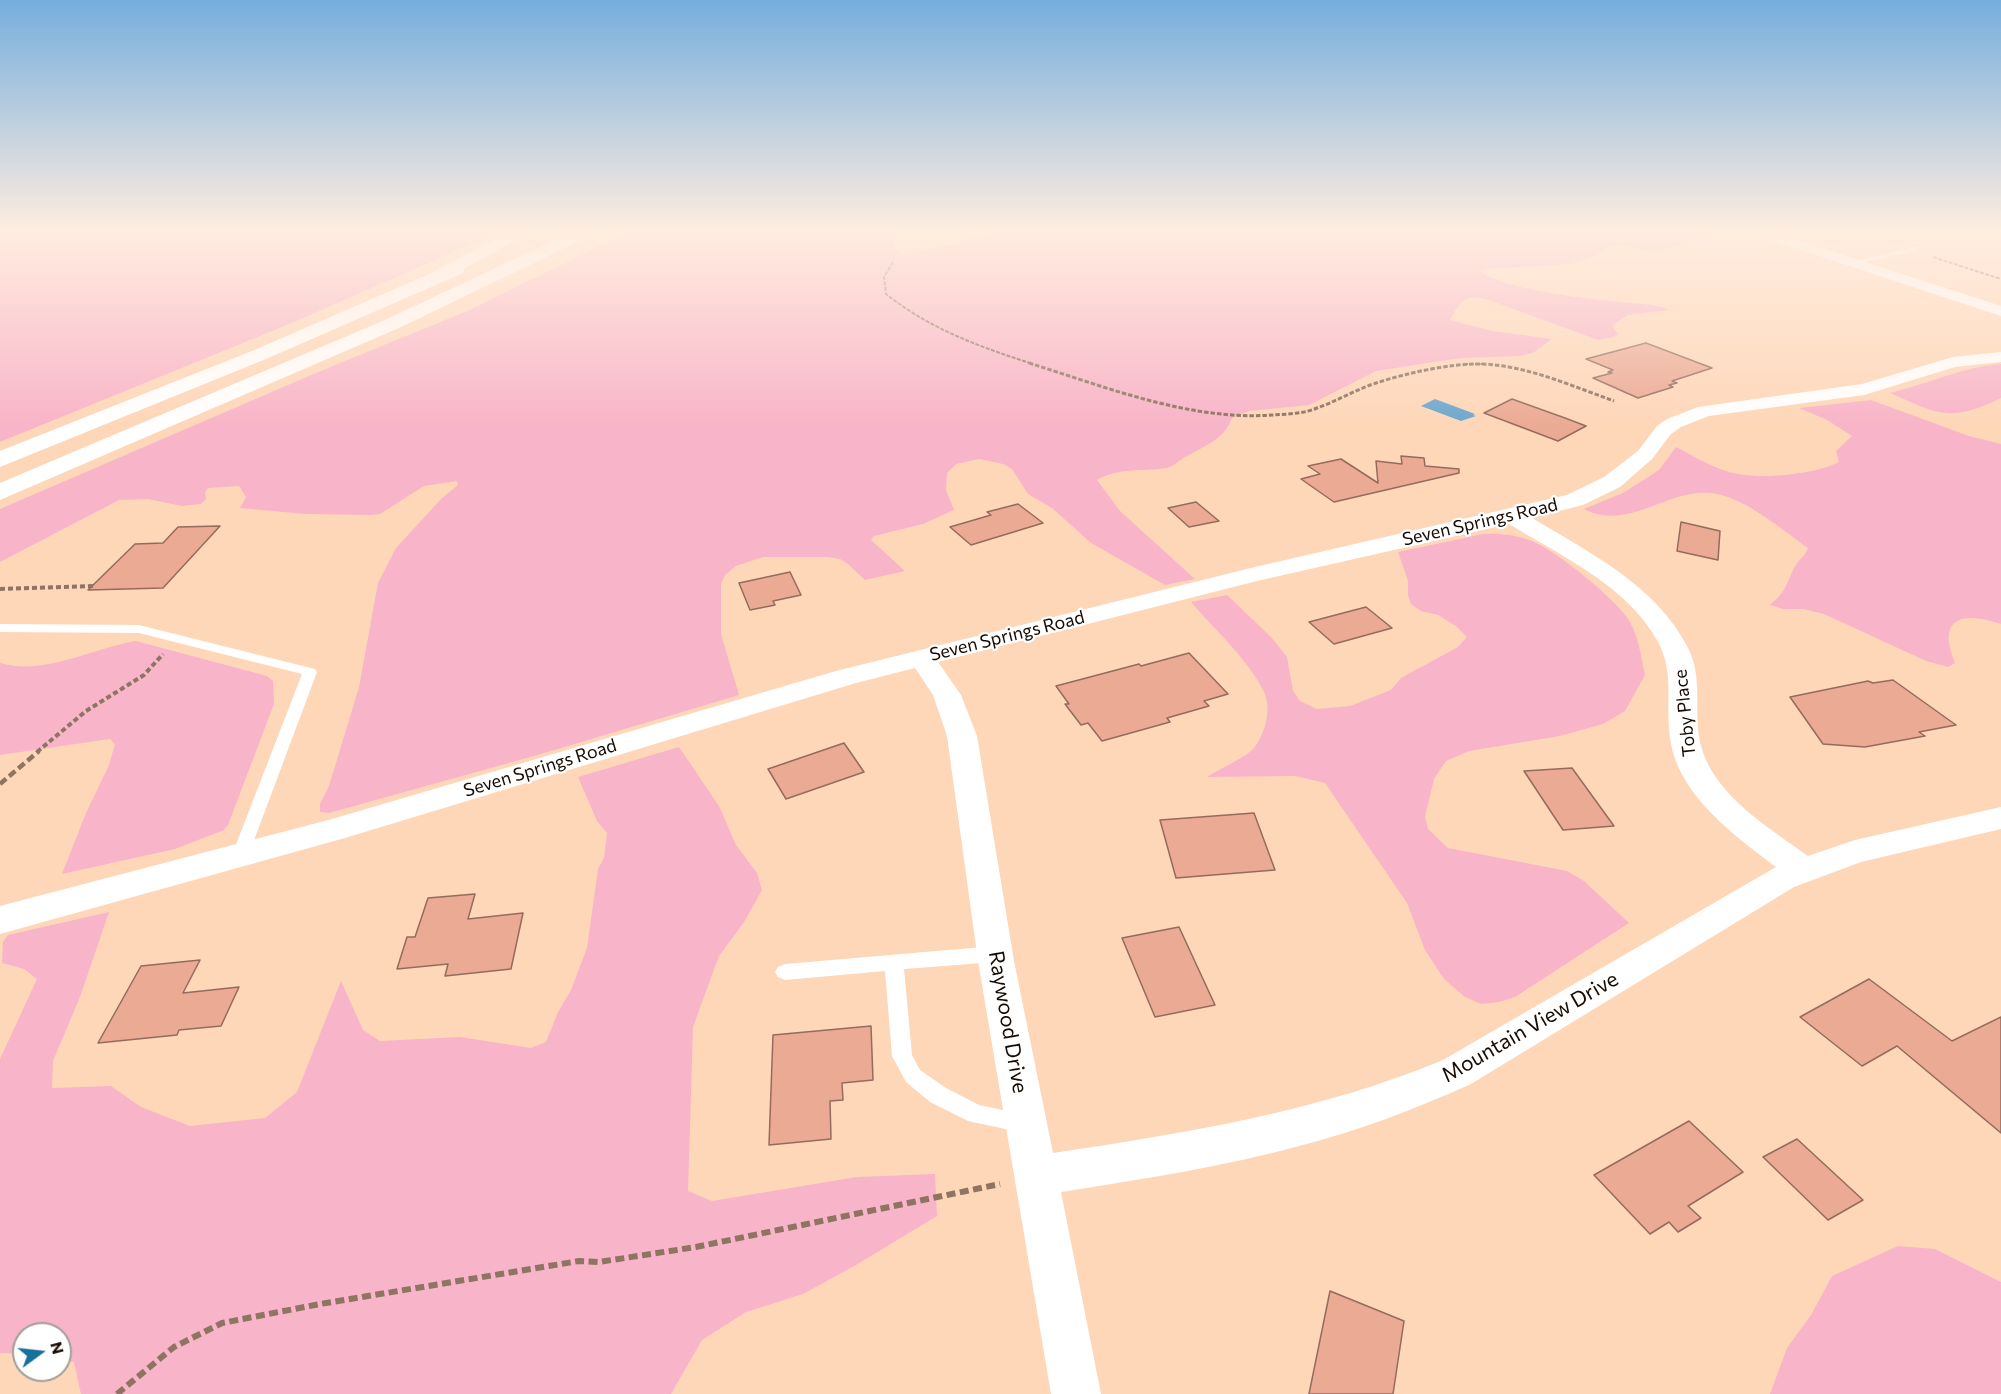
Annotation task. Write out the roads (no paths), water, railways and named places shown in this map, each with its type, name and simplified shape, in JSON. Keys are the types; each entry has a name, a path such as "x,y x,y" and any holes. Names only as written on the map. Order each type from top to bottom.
{"highway":[{"path":"0,460 396,296"},
{"path":"0,492 278,374 449,296"}],"street":[{"path":"1956,296 2001,311"},
{"name":"Seven Springs Road","path":"0,920 333,830 846,677 1255,574 1575,500 1612,482 1645,454 1660,433 1689,417 1740,405 1864,389 1953,362 2001,357"},
{"name":"Toby Place","path":"1513,516 1605,574 1640,601 1659,621 1679,656 1682,670 1685,744 1691,766 1722,804 1803,870"},
{"name":"Raywood Drive","path":"922,658 947,695 962,735 995,954 1076,1394"},
{"name":"Mountain View Drive","path":"1036,1176 1234,1144 1365,1111 1412,1094 1457,1072 1782,878 1855,852 1992,827"}],"lane":[{"path":"0,628 127,627 310,672 241,855"},
{"path":"785,972 995,954"},
{"path":"894,963 902,1056 913,1076 938,1095 976,1114 988,1119 1027,1124"}],"water":[{"path":"1435,399 1476,416 1461,421 1421,406"}]}
